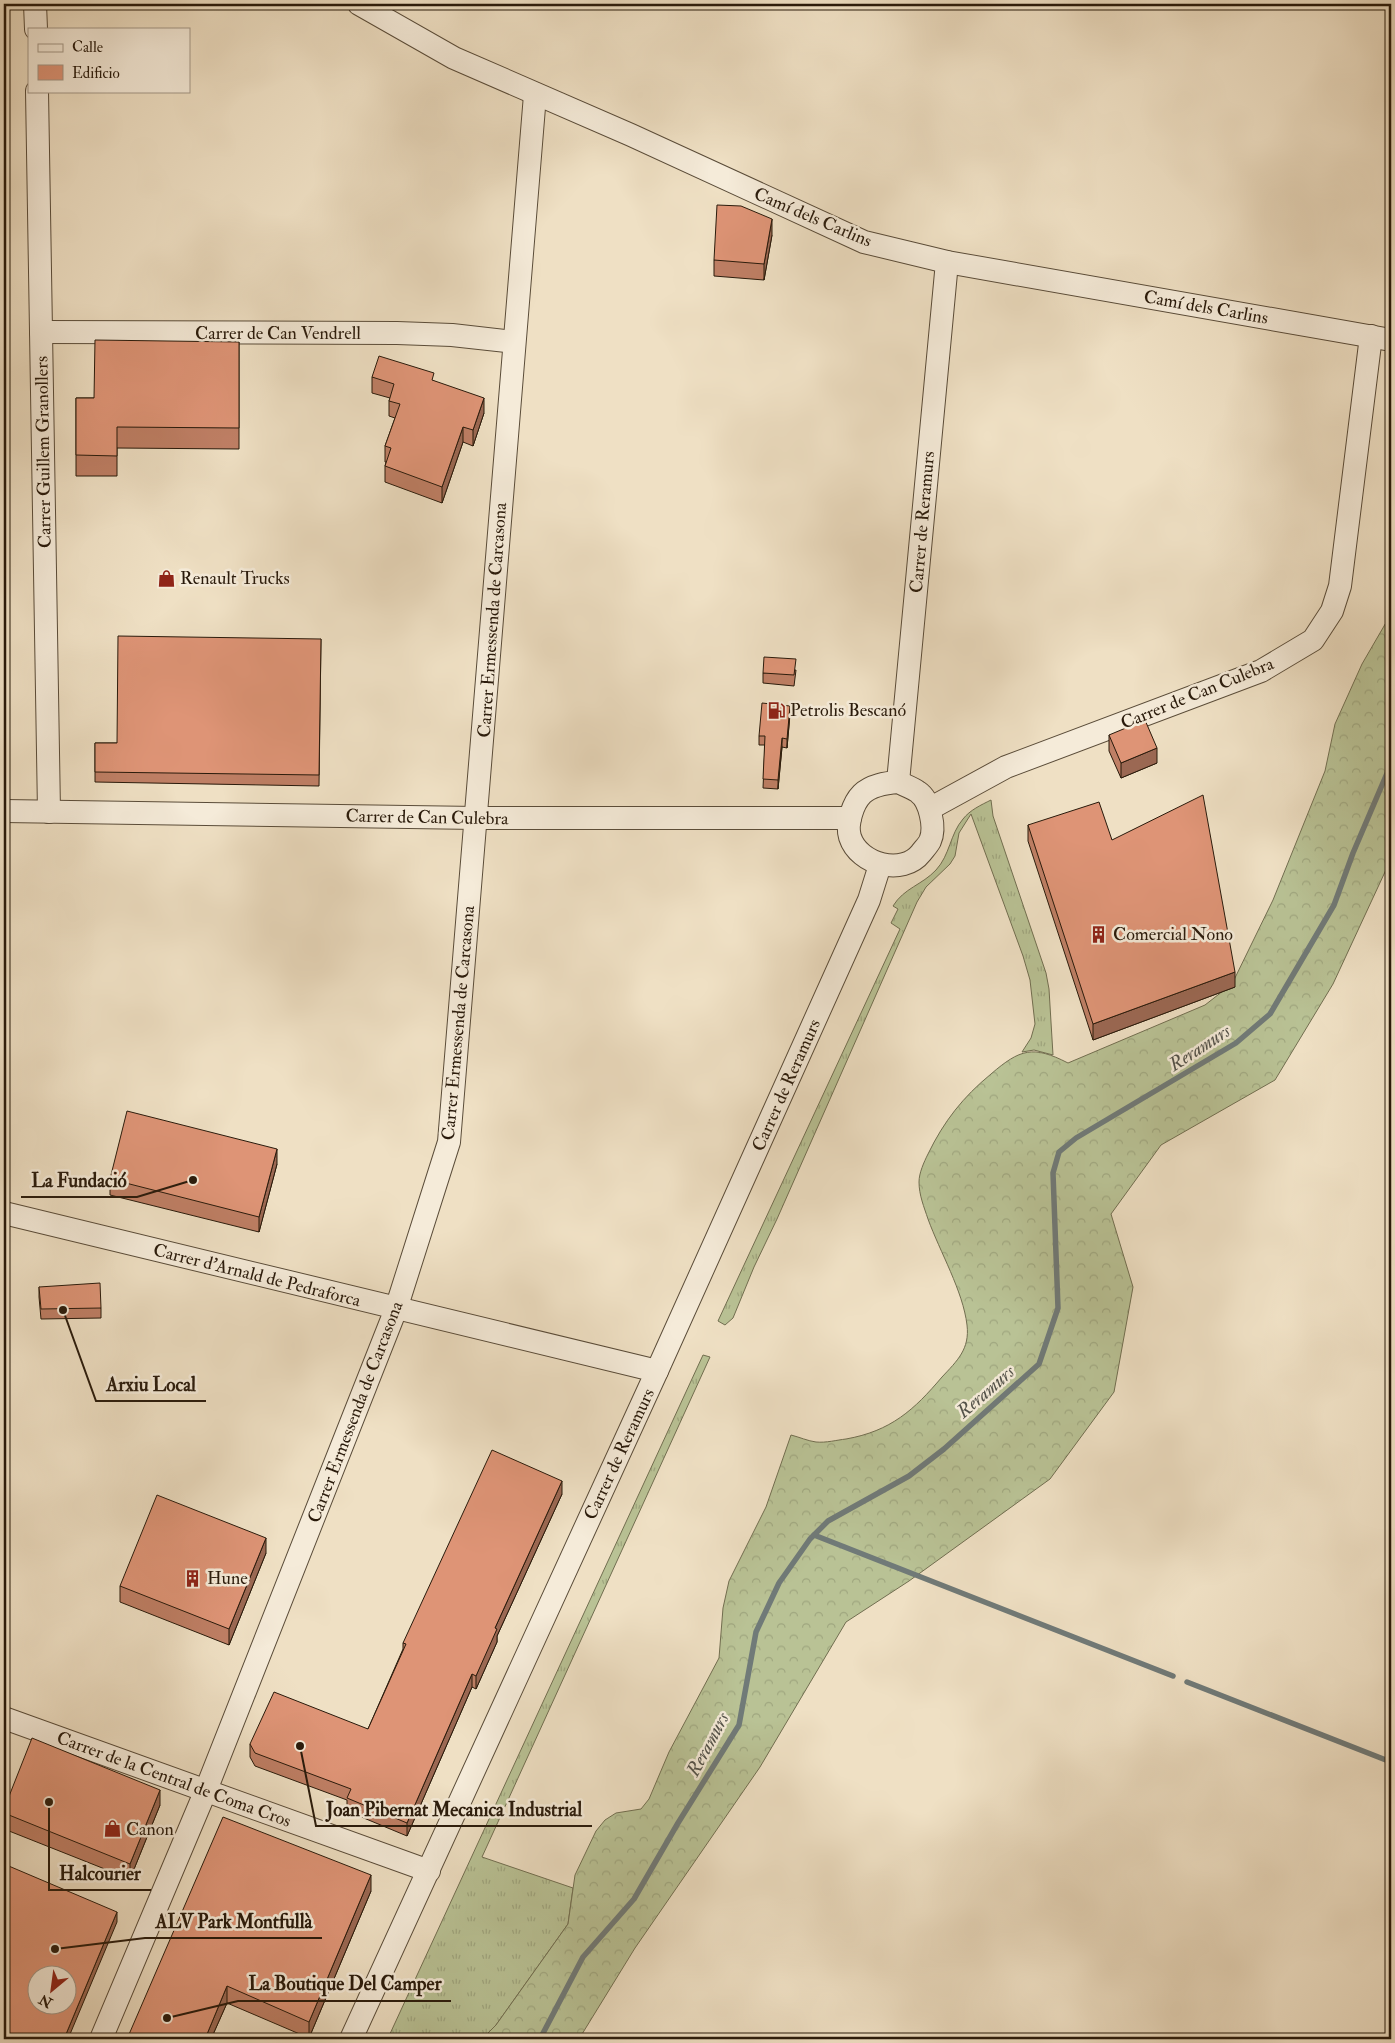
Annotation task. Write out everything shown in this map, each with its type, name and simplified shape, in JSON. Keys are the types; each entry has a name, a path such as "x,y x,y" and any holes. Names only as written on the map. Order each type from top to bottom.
{"street":[{"name":"Camí dels Carlins","path":"358,4 454,58 535,95 631,135 864,242 947,262 1381,338"},
{"name":"Carrer Guillem Granollers","path":"37,92 49,812"},
{"name":"Carrer Ermessenda de Carcasona","path":"101,2039 206,1790 396,1309 449,1142 535,95"},
{"name":"Carrer de Reramurs","path":"898,782 947,262"},
{"name":"Carrer de Can Vendrell","path":"41,332 397,333 452,335 514,342"},
{"name":"Carrer de Can Culebra","path":"931,808 1006,767 1261,671 1313,640 1332,610 1340,586 1381,338"},
{"path":"898,782 919,792 931,808 931,840 916,860 901,866 880,865 858,850 850,836 850,818 862,794 882,783 898,782"},
{"name":"Carrer de Can Culebra","path":"4,811 477,818 850,818"},
{"name":"Carrer de Reramurs","path":"351,2039 657,1371 869,900 880,865"},
{"name":"Carrer d'Arnald de Pedraforca","path":"4,1213 657,1371"},
{"name":"Carrer de la Central de Coma Cros","path":"4,1718 429,1871"}],"green space":[{"path":"1391,614 1391,859 1333,984 1275,1080 1161,1145 1111,1214 1133,1287 1114,1392 1050,1479 909,1581 846,1622 760,1767 635,1948 579,2039 482,2039 496,2025 568,1924 575,1875 596,1831 605,1820 616,1813 641,1809 649,1799 669,1752 719,1658 723,1608 729,1581 766,1507 791,1435 813,1441 828,1442 862,1435 889,1425 922,1399 961,1354 967,1333 965,1312 956,1285 928,1219 919,1187 922,1168 941,1131 955,1110 972,1092 1010,1059 1027,1052 1036,1052 1056,1057 1068,1063 1205,1005 1232,984 1273,900 1325,771 1335,724 1362,664"},
{"path":"991,800 993,816 1046,973 1049,989 1053,1055 1034,1050 1022,1052 1031,1038 1035,1024 1030,980 971,814 959,833 955,856 950,864 926,887 917,902 733,1318 725,1325 718,1321 900,929 891,923 898,909 893,906 902,895 931,875 941,864 955,831 966,816"},
{"path":"703,1355 710,1357 482,1857 573,1888 568,1924 496,2025 482,2039 395,2039 389,2036"}],"building":[{"path":"717,205 741,206 772,219 764,264 714,260"},
{"path":"95,340 239,342 239,428 117,427 117,456 76,455 76,398 94,398"},
{"path":"379,356 434,373 432,380 484,398 473,430 463,427 442,487 385,466 391,448 385,446 400,404 389,401 394,384 372,377"},
{"path":"118,636 321,639 319,775 95,772 95,743 117,743"},
{"path":"764,657 796,659 794,675 763,673"},
{"path":"762,703 790,706 787,739 782,738 778,780 763,779 765,736 759,736"},
{"path":"1145,720 1157,748 1121,763 1109,735"},
{"path":"1203,795 1235,972 1093,1024 1028,825 1099,802 1112,840"},
{"path":"127,1111 277,1149 259,1217 110,1179"},
{"path":"100,1283 101,1308 41,1309 39,1287"},
{"path":"492,1450 562,1481 495,1628 497,1629 476,1676 472,1674 407,1823 347,1798 351,1789 255,1753 250,1744 274,1692 368,1729 406,1644 403,1643"},
{"name":"Hune","path":"157,1495 266,1538 229,1629 120,1586"},
{"path":"32,1738 160,1790 130,1864 4,1813"},
{"path":"223,1817 371,1875 309,2022 227,1986 205,2039 127,2039"},
{"path":"4,1864 117,1912 78,2005 78,1966 28,1966 28,2016 74,2016 64,2039 4,2039"}],"waterway":[{"name":"Reramurs","path":"540,2039 583,1957 634,1899 678,1823 739,1725 756,1632 779,1583 810,1539 828,1521 909,1476 944,1449 1039,1364 1058,1308 1053,1173 1059,1152 1076,1138 1236,1043 1270,1014 1334,905 1353,853 1391,764"},
{"path":"814,1535 1173,1676"},
{"path":"1187,1682 1391,1762"}],"place":[{"name":"Renault Trucks","path":"166,578"},
{"name":"Petrolis Bescanó","path":"776,710"},
{"name":"Comercial Nono","path":"1099,934"},
{"name":"La Fundació","path":"193,1180"},
{"name":"Arxiu Local","path":"63,1310"},
{"name":"Hune","path":"193,1578"},
{"name":"Joan Pibernat Mecanica Industrial","path":"300,1746"},
{"name":"Halcourier","path":"49,1802"},
{"name":"Canon","path":"112,1829"},
{"name":"ALV Park Montfullà","path":"55,1949"},
{"name":"La Boutique Del Camper","path":"167,2018"}]}
